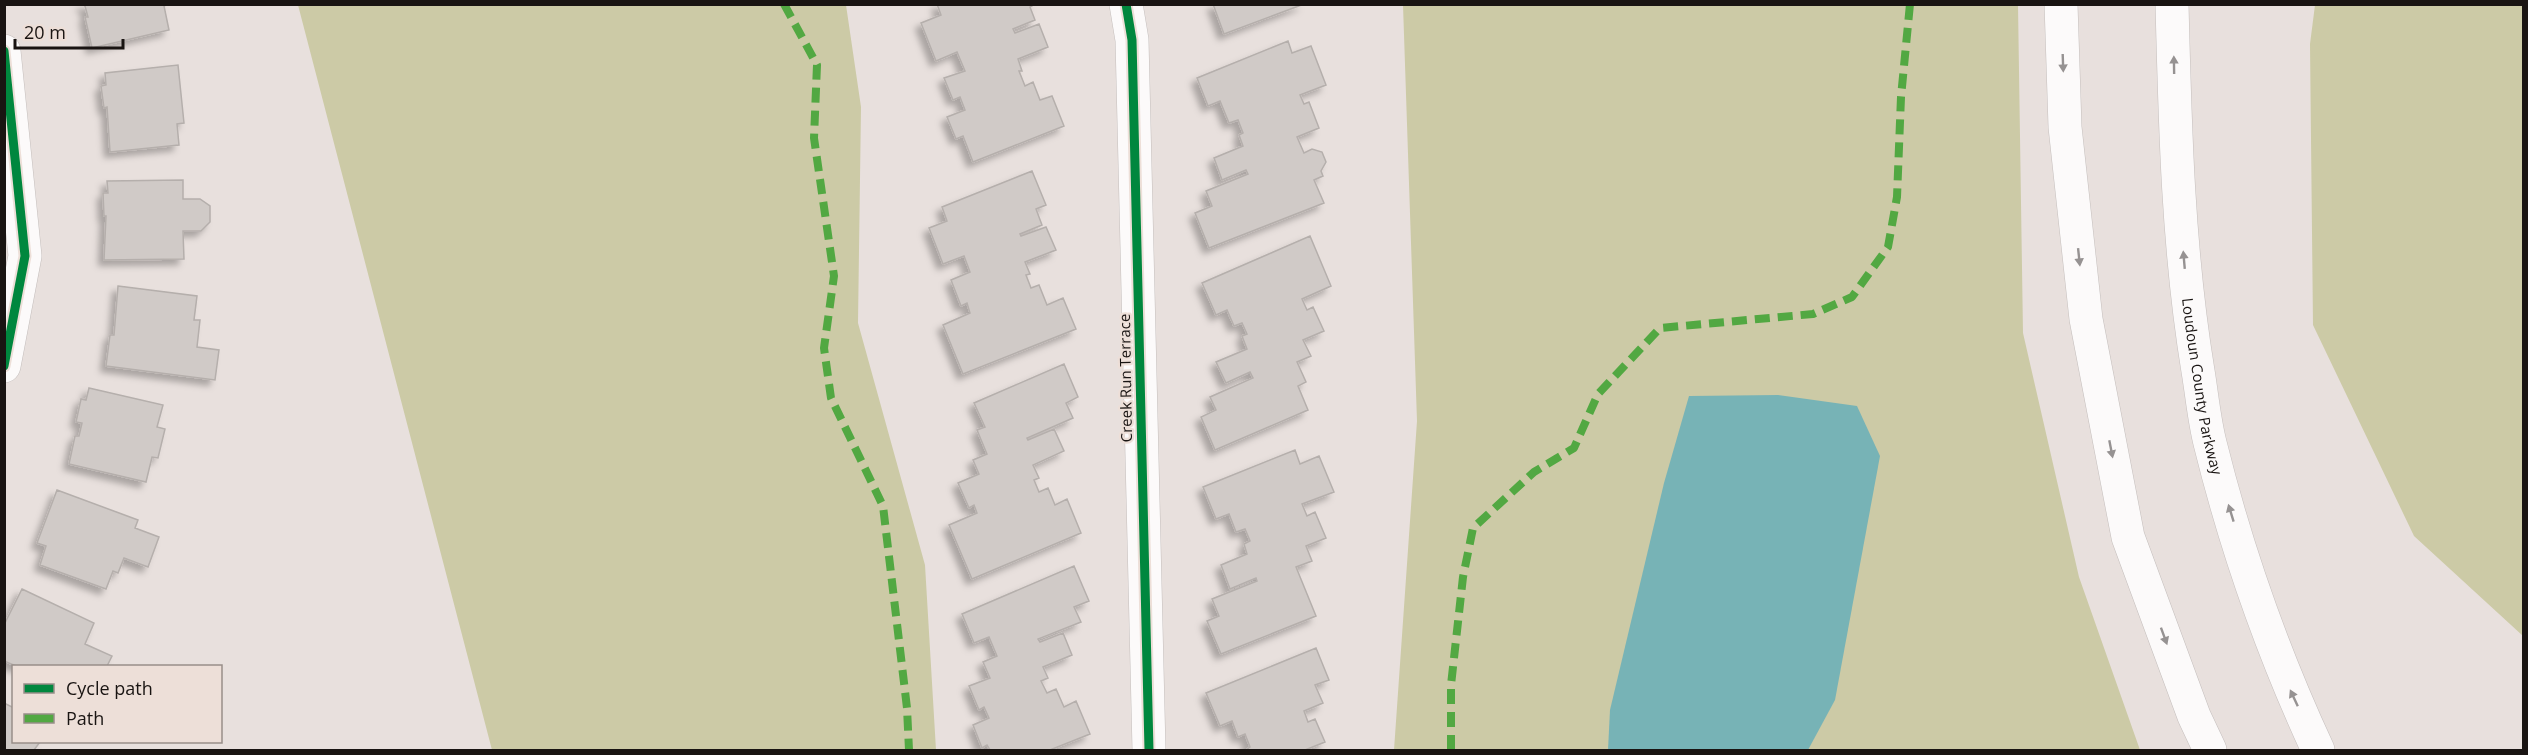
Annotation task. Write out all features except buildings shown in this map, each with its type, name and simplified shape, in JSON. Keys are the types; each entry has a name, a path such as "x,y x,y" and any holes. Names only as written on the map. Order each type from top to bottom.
{"main road":[{"name":"Creek Run Terrace","path":"1126,4 1132,40 1149,750"},
{"path":"2061,4 2065,127 2086,319 2128,537 2194,716 2210,750"},
{"name":"Loudoun County Parkway","path":"2172,4 2176,160 2188,312 2210,441 2253,586 2290,690 2318,750"},
{"path":"4,51 25,256 4,366"}],"shaded area":[{"path":"298,5 846,5 861,107 858,323 925,565 936,750 492,750"},
{"path":"1403,5 2018,5 2023,333 2079,577 2140,750 1394,750 1417,421"},
{"path":"2315,5 2523,5 2523,636 2414,536 2313,325 2310,44"}],"water":[{"path":"1778,395 1857,406 1880,456 1835,700 1808,750 1608,750 1610,710 1664,483 1689,396"}],"marked path":[{"path":"784,4 817,65 814,138 834,276 824,348 831,398 883,506 907,708 909,750"},
{"path":"1451,750 1451,685 1463,577 1473,528 1534,472 1574,448 1598,394 1660,328 1813,314 1852,297 1888,247 1897,197 1901,97 1910,4"}],"cycle path":[{"path":"1126,4 1132,40 1149,750"},
{"path":"4,51 25,256 4,366"}]}
